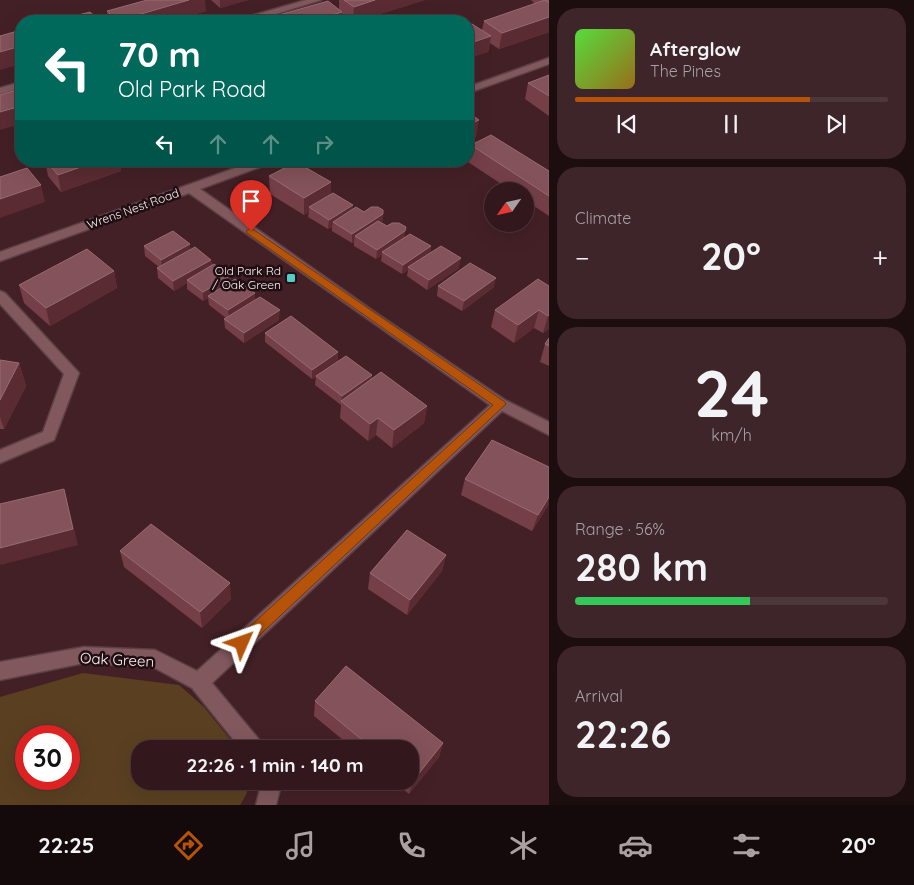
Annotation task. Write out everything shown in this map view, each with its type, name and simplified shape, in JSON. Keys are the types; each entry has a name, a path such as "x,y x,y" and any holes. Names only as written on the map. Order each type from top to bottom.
{"street":[{"path":"264,15 316,0"},
{"path":"474,88 548,62"},
{"path":"0,91 15,87"},
{"name":"Wrens Nest Road","path":"0,257 250,167"},
{"path":"190,188 371,316 500,404 549,429"},
{"path":"0,296 72,374 49,436 0,456"},
{"path":"199,682 500,404"},
{"name":"Oak Green","path":"0,671 84,655 155,659 199,682 247,740"},
{"path":"266,805 270,790"}],"shaded area":[{"path":"83,673 179,685 204,707 231,740 131,740 131,790 246,790 247,793 240,805 0,805 0,697"}],"building":[{"path":"147,0 189,0 138,15 111,15 107,11"},
{"path":"344,0 375,0 354,7"},
{"path":"545,0 549,3 549,17 502,33 484,21"},
{"path":"328,1 342,12 332,15 279,15"},
{"path":"90,12 93,15 78,15"},
{"path":"474,25 491,36 474,42"},
{"path":"15,32 15,48 0,52 0,36"},
{"path":"549,75 549,96 528,83"},
{"path":"15,90 15,108 0,112 0,95"},
{"path":"491,135 549,171 549,196 534,186 534,182 528,182 474,147 474,144"},
{"path":"51,167 81,167 58,175"},
{"path":"286,167 305,167 331,182 304,198 269,176"},
{"path":"27,168 41,185 0,199 0,177"},
{"path":"333,193 353,205 329,220 309,207"},
{"path":"356,207 364,212 371,207 378,207 383,210 383,214 352,234 333,222"},
{"path":"378,221 387,226 392,223 399,223 406,227 405,231 377,250 355,236"},
{"path":"173,231 190,244 161,260 144,246"},
{"path":"410,234 431,246 403,265 382,252"},
{"path":"441,246 461,258 429,280 408,267"},
{"path":"195,247 211,260 173,281 157,268"},
{"path":"87,249 114,271 46,308 19,285"},
{"path":"470,263 496,278 464,301 438,286"},
{"path":"214,264 230,276 203,292 187,280"},
{"path":"235,279 255,293 228,310 208,296"},
{"path":"538,279 549,286 548,316 539,310 518,325 495,310"},
{"path":"260,297 280,310 244,333 224,319"},
{"path":"291,316 338,352 312,370 265,333"},
{"path":"549,338 549,346 545,344"},
{"path":"346,356 372,375 342,396 316,376"},
{"path":"0,360 19,363 0,400"},
{"path":"381,372 427,406 394,430 378,418 370,424 341,401"},
{"path":"492,440 549,467 549,497 538,515 465,479"},
{"path":"64,489 73,529 0,548 0,504"},
{"path":"151,524 230,583 200,612 120,551"},
{"path":"407,530 446,555 410,600 370,573"},
{"path":"346,666 443,743 419,773 419,740 362,740 315,701"}],"place":[{"name":"Old Park Rd / Oak Green","path":"291,278"}],"route":[{"path":"242,643 500,404 251,231"}]}
